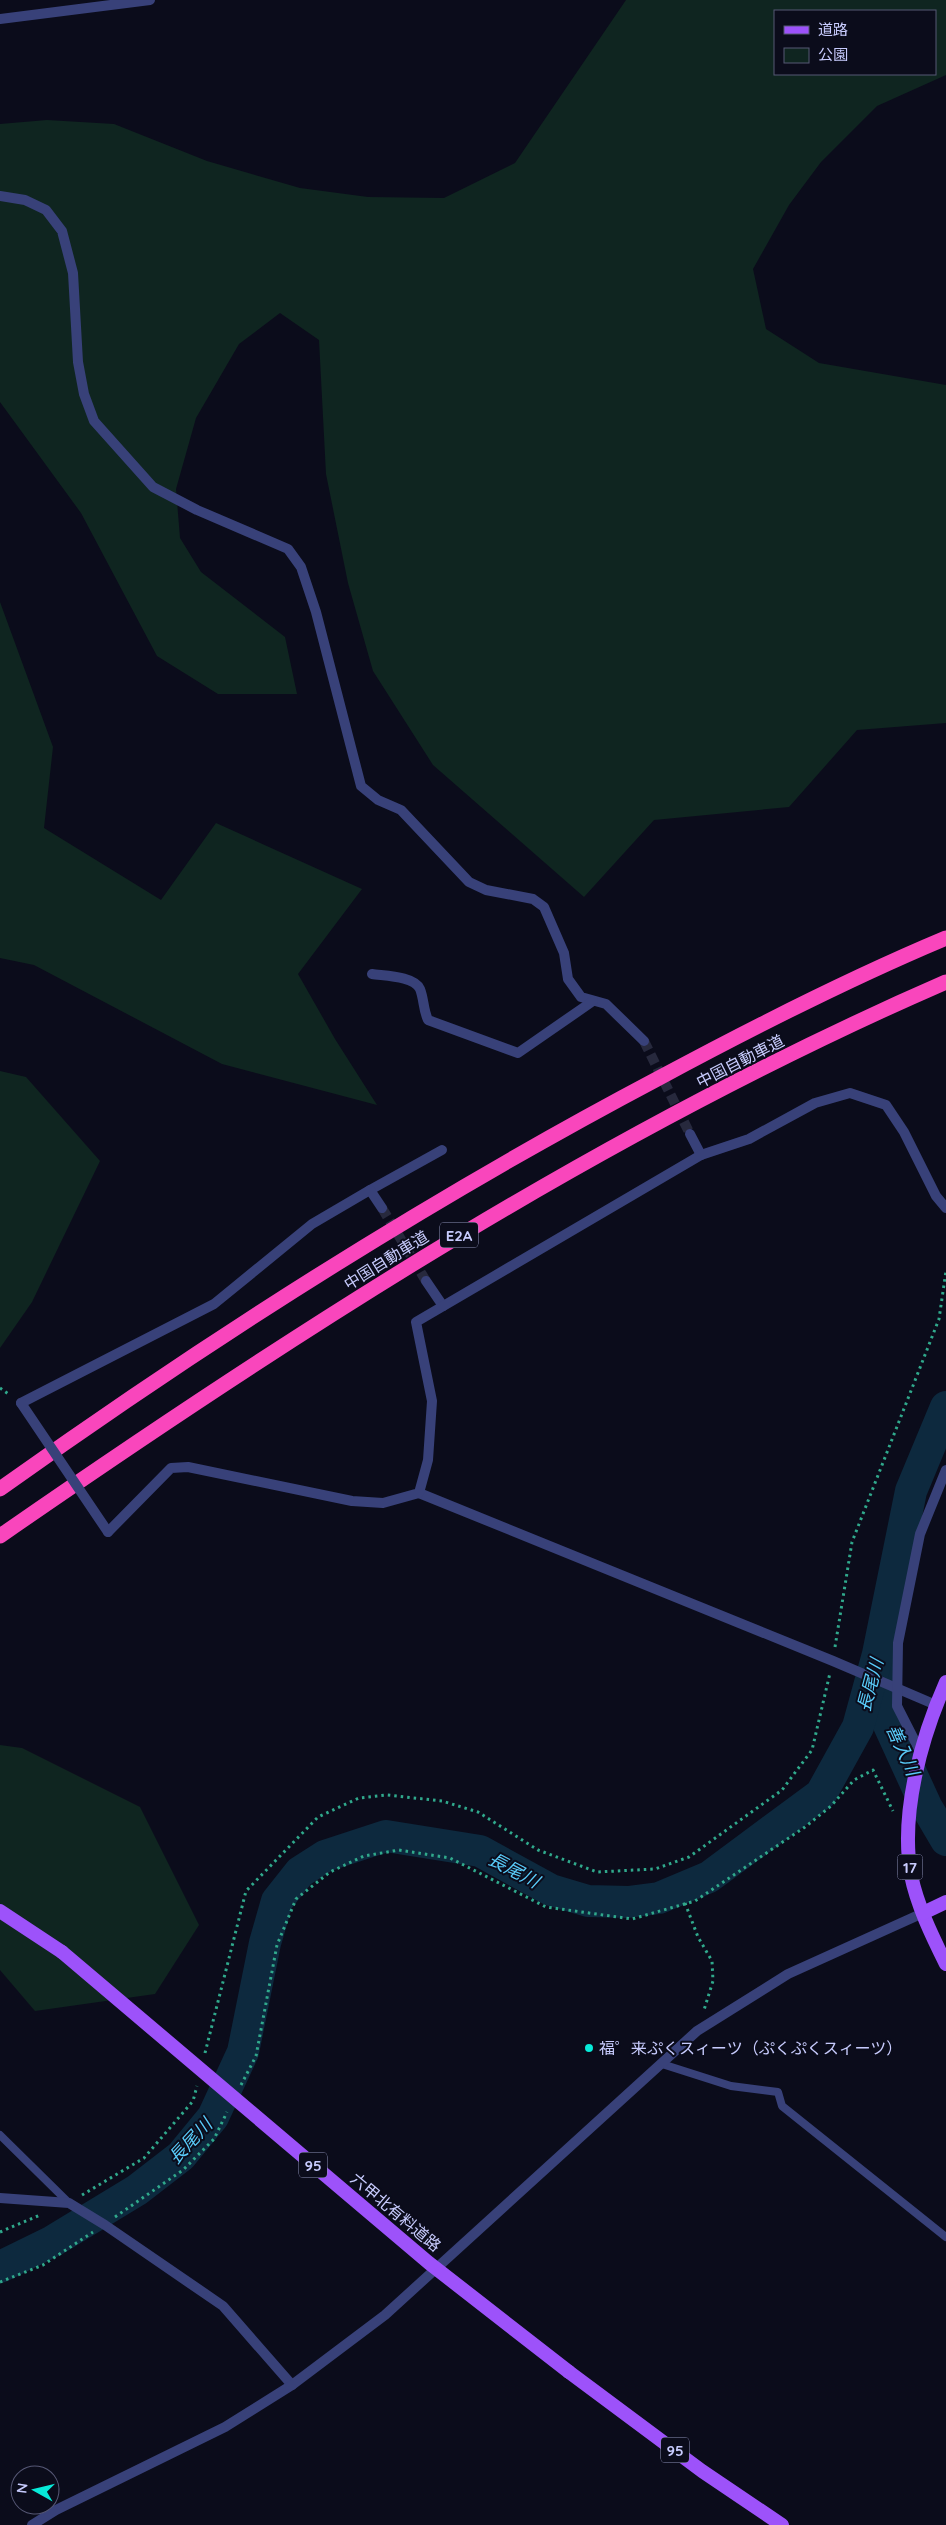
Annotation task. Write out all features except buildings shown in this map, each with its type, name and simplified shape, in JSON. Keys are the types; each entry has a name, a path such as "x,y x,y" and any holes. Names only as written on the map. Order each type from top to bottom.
{"highway":[{"name":"中国自動車道","path":"0,1489 93,1422 217,1340 425,1209 569,1126 722,1044 860,977 946,938"},
{"name":"中国自動車道","path":"0,1536 221,1386 440,1246 595,1157 746,1077 874,1014 946,982"}],"main road":[{"name":"17","path":"946,1682 936,1705 919,1758 907,1839 911,1876 923,1913 946,1964"},
{"path":"923,1913 946,1902"},
{"name":"六甲北有料道路","path":"0,1911 62,1952 429,2262 569,2372 702,2471 782,2525"}],"street":[{"path":"0,19 150,0"},
{"path":"0,196 25,200 46,210 62,231 73,273 78,362 84,394 94,421 153,487 197,510 288,550 302,567 316,612 361,786 378,800 401,810 469,882 486,890 533,899 544,907 564,952 568,979 581,997 606,1004 644,1041"},
{"path":"372,974 414,983 420,989 422,1007 428,1020 518,1052 594,1001"},
{"path":"419,1494 428,1460 432,1400 416,1322 701,1155 749,1139 815,1103 850,1093 886,1105 904,1132 936,1196 946,1208"},
{"path":"690,1134 701,1155"},
{"path":"442,1150 312,1224 214,1304 21,1403 108,1532 171,1468 188,1468 352,1501 383,1504 419,1494 897,1687 936,1705"},
{"path":"370,1190 382,1208"},
{"path":"426,1281 443,1306"},
{"path":"919,1758 897,1706 898,1643 920,1534 946,1470"},
{"path":"32,2525 56,2510 225,2427 292,2385 385,2315 697,2031 788,1974 923,1913"},
{"path":"0,2198 69,2203 104,2225 223,2306 292,2385"}],"lane":[{"path":"662,2064 731,2086 778,2092 782,2106 946,2237"},
{"path":"0,2135 69,2203"}],"path":[{"path":"202,2063 246,1891 318,1817 359,1798 387,1795 442,1801 478,1812 538,1850 597,1872 656,1869 689,1857 782,1790 812,1750 833,1661 852,1542 939,1319 946,1271"},
{"path":"239,2089 256,2056 277,1944 296,1899 330,1872 364,1856 399,1850 450,1858 546,1907 632,1919 695,1901 805,1827 831,1806 854,1780 873,1770 894,1813"},
{"path":"686,1903 698,1937 712,1961 713,1981 697,2031"},
{"path":"69,2203 144,2158 193,2101 198,2082"},
{"path":"0,2282 43,2265 183,2170 214,2139 230,2106"},
{"path":"0,2232 43,2214"}],"green space":[{"path":"626,0 946,0 946,75 877,106 821,162 789,205 753,269 766,329 819,363 946,385 946,723 857,730 789,807 654,820 584,897 433,765 373,671 348,583 326,474 319,340 280,313 239,344 196,418 176,489 180,538 201,572 285,637 297,694 218,694 157,656 81,513 0,402 0,124 47,120 114,124 207,161 300,188 368,197 444,198 515,163"},
{"path":"0,602 53,747 44,828 161,900 216,823 362,889 298,974 335,1039 377,1105 222,1064 34,965 0,958"},
{"path":"0,1071 26,1077 100,1161 32,1302 0,1348"},
{"path":"0,1745 22,1748 140,1807 199,1925 155,1994 35,2011 0,1970"}],"waterway":[{"name":"長尾川","path":"0,2267 53,2241 137,2190 181,2156 213,2117 243,2052 265,1943 277,1901 300,1872 325,1856 386,1836 480,1851 551,1890 588,1901 628,1902 659,1898 709,1877 821,1794 858,1727 878,1654 911,1491 946,1407"},
{"name":"善入川","path":"880,1666 889,1725 926,1806 946,1840"}],"tunnel":[{"path":"644,1041 690,1134"},
{"path":"382,1208 426,1281"}],"place":[{"name":"福゜来ぷくスィーツ（ぷくぷくスィーツ）","path":"589,2048"}]}
